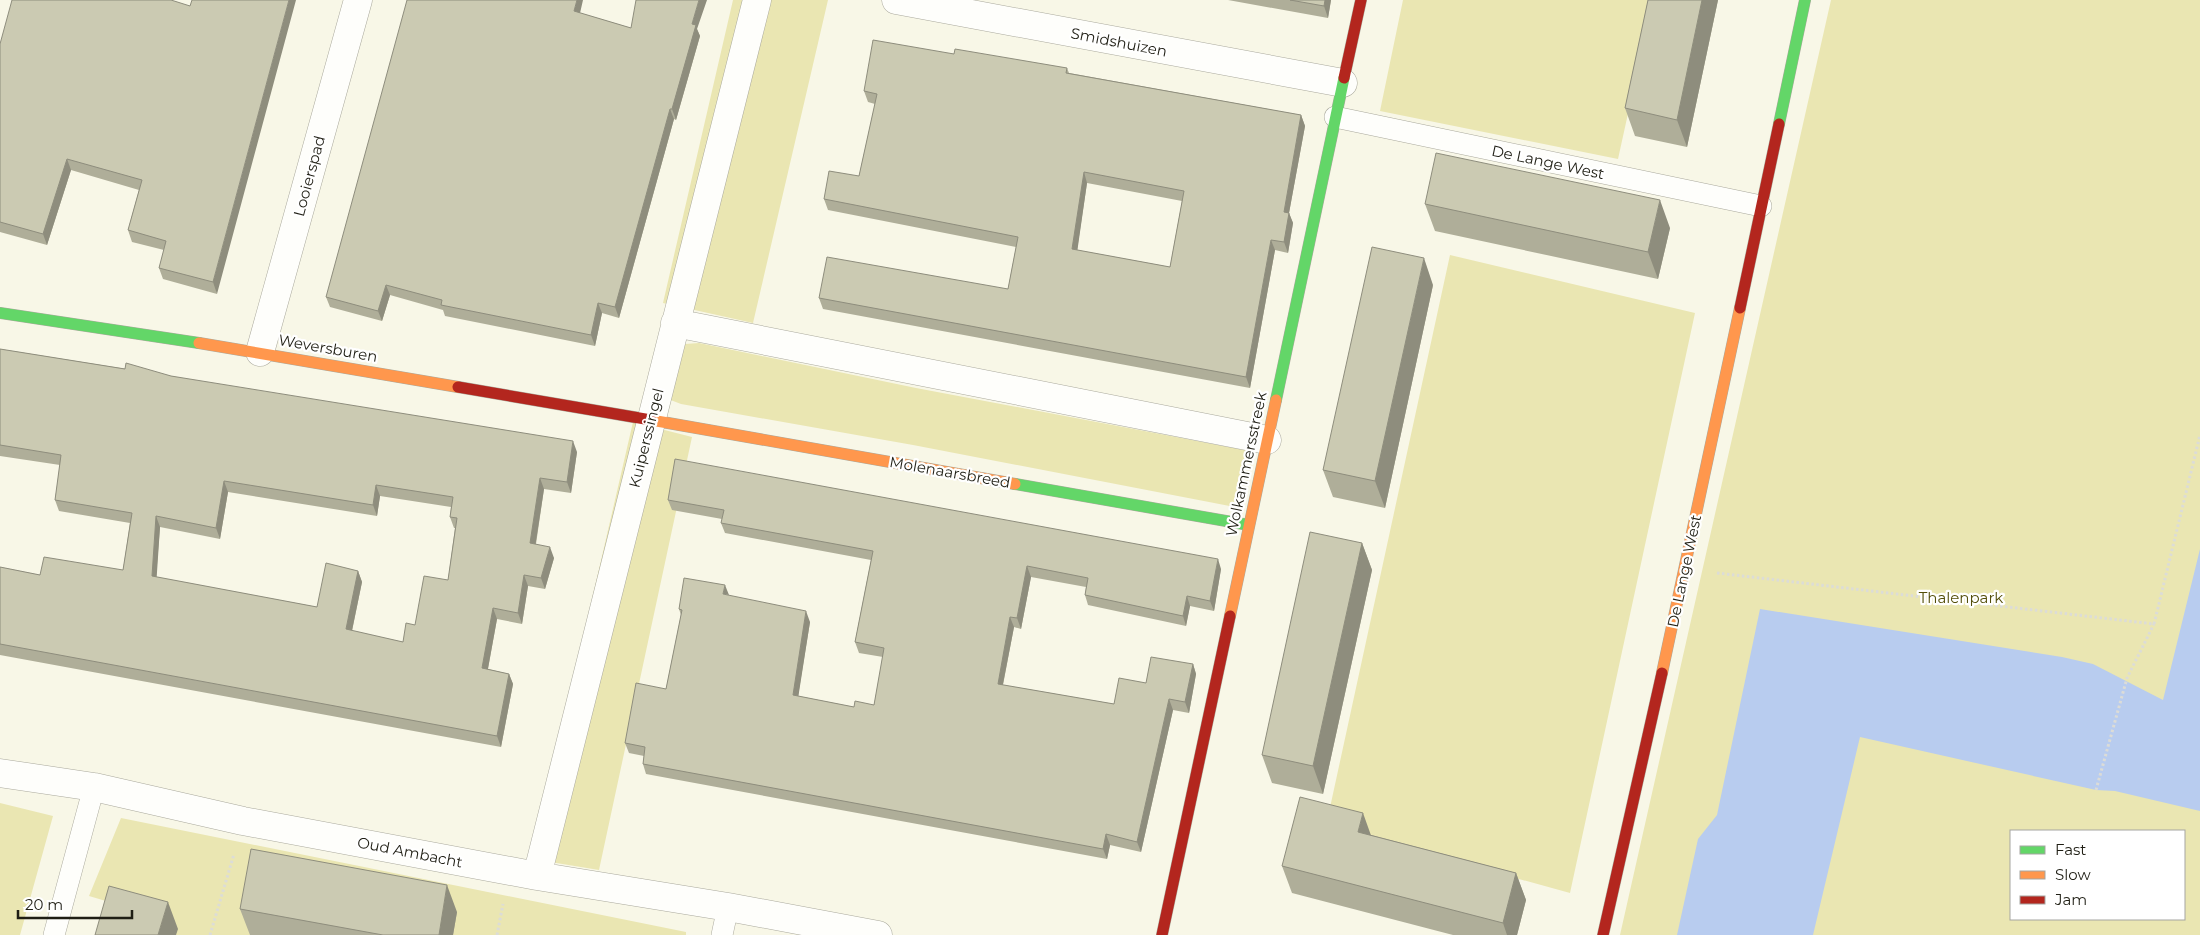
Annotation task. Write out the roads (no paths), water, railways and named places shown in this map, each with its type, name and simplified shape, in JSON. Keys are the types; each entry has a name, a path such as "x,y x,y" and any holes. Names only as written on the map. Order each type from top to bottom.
{"street":[{"name":"Looierspad","path":"260,352 358,0"},
{"name":"Kuiperssingel","path":"537,876 674,323 757,0"},
{"name":"Smidshuizen","path":"896,0 1342,83"},
{"name":"Wolkammersstreek","path":"1162,935 1361,0"},
{"name":"De Lange West","path":"1603,935 1684,570 1805,0"},
{"name":"Weversburen","path":"0,313 260,352 650,419"},
{"path":"674,323 1267,440"},
{"name":"Molenaarsbreed","path":"650,419 1249,525"},
{"name":"Oud Ambacht","path":"0,772 94,788 243,821 537,876 728,907 878,935"}],"lane":[{"name":"De Lange West","path":"1335,117 1761,206"},
{"path":"54,935 94,788"},
{"path":"722,935 728,907"}],"water":[{"path":"2200,549 2200,811 2115,791 2096,790 1860,737 1813,935 1677,935 1698,839 1717,815 1760,609 2062,657 2093,664 2163,700"}],"park label":[{"name":"Thalenpark","path":"1961,597"}]}
